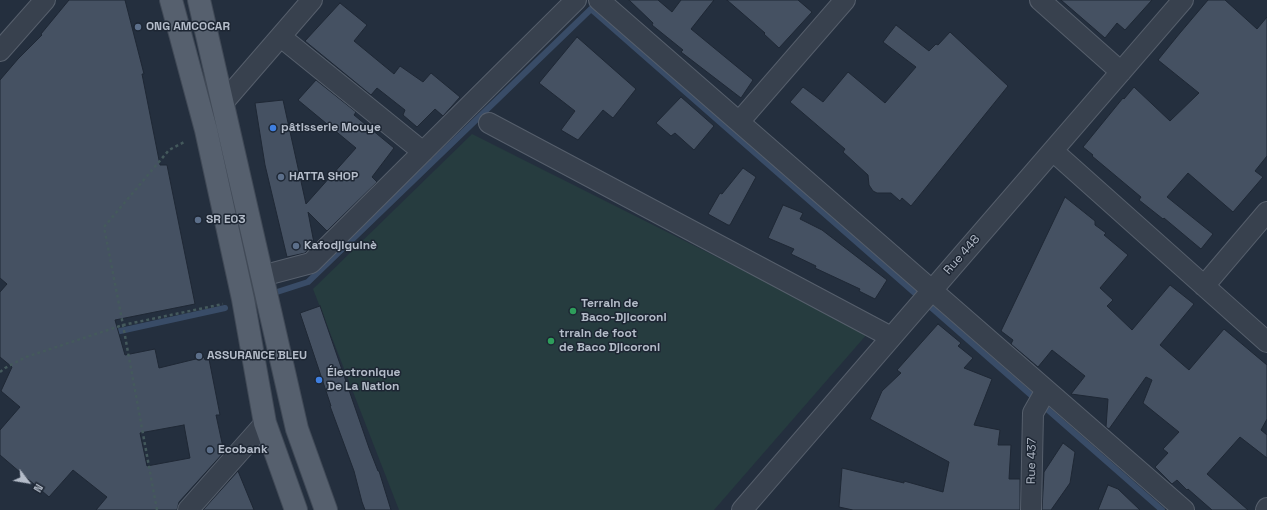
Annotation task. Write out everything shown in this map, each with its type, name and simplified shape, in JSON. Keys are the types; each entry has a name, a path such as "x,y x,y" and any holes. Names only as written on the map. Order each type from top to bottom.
{"main road":[{"path":"171,0 206,130 243,299 265,422 296,510"},
{"path":"199,0 297,429 326,510"}],"street":[{"path":"0,51 45,0"},
{"path":"222,104 312,0"},
{"path":"262,276 311,263 576,0"},
{"path":"599,0 931,289 1041,400 1184,510"},
{"path":"739,122 845,0"},
{"path":"1040,0 1121,72"},
{"name":"Rue 448","path":"742,510 931,289 1183,0"},
{"path":"281,37 423,152"},
{"path":"489,123 891,337"},
{"path":"1053,150 1267,342"},
{"path":"1204,286 1267,212"},
{"name":"Rue 437","path":"1031,510 1041,400"},
{"path":"188,510 265,422"}],"path":[{"path":"157,510 104,227 170,150 206,130"},
{"path":"0,372 26,357 123,324 243,299"}],"green space":[{"name":"trrain de foot de Baco Djicoroni","path":"472,134 868,333 714,510 399,510 313,289"}],"building":[{"path":"69,0 125,0 144,74 142,74 160,165 167,165 195,304 115,320 125,355 155,349 159,368 204,357 205,360 209,359 220,415 216,415 224,452 179,502 177,510 96,510 107,497 73,470 49,497 0,455 0,430 20,407 1,391 12,367 0,357 0,292 7,284 0,278 0,80 42,35 41,34","holes":["184,425 190,458 147,466 140,433"]},
{"path":"629,0 658,0 672,12 681,0 714,0 691,29 753,80 741,98 681,52 683,50 652,25 653,23"},
{"path":"727,0 798,0 812,12 779,48 764,34 765,33"},
{"path":"1061,0 1152,0 1125,30 1117,23 1105,38"},
{"path":"1208,0 1225,0 1257,29 1267,17 1267,156 1255,171 1263,177 1233,212 1188,173 1167,197 1213,234 1201,249 1164,218 1163,219 1139,200 1141,197 1083,147 1123,98 1124,99 1134,87 1170,121 1199,93 1158,60"},
{"path":"340,3 367,25 354,41 394,74 400,66 423,82 431,73 460,97 443,116 435,109 417,127 403,115 405,110 377,88 371,95 305,41"},
{"path":"896,25 929,51 936,44 938,45 950,32 1008,86 911,206 902,198 900,201 891,193 877,193 873,191 869,185 868,175 843,152 845,149 790,102 803,87 823,102 848,72 885,103 916,67 883,42"},
{"path":"577,37 636,89 613,118 603,110 578,140 561,130 575,111 539,83"},
{"path":"316,80 356,112 354,115 394,148 372,177 377,182 327,231 308,212 314,243 305,253 287,257 265,165 255,103 283,100 306,204 356,148 298,100"},
{"path":"681,97 714,126 694,150 675,133 671,136 656,123"},
{"path":"743,168 756,177 730,225 728,225 708,214 720,193 722,194"},
{"path":"1065,197 1095,221 1095,225 1106,233 1104,235 1128,255 1100,288 1113,300 1107,306 1132,330 1170,285 1194,304 1160,345 1189,370 1224,329 1267,365 1267,419 1261,430 1267,435 1267,458 1240,437 1207,474 1248,510 1212,510 1177,480 1172,484 1155,467 1168,453 1163,449 1179,432 1143,403 1152,380 1146,377 1109,429 1106,427 1108,399 1071,394 1085,376 1052,350 1038,367 1011,344 1013,340 1001,331"},
{"path":"783,205 803,213 800,219 822,230 887,280 875,299 859,291 860,289 815,268 816,266 791,254 794,249 768,238"},
{"path":"320,306 369,448 379,471 391,510 365,510 362,502 354,471 330,406 300,313"},
{"path":"938,324 961,343 958,346 973,358 964,368 992,379 974,425 1000,430 998,445 1011,445 1009,479 1020,479 1020,510 853,510 839,507 842,468 904,483 904,481 943,492 949,462 870,419 882,391 901,373 897,370"},
{"path":"1063,443 1075,452 1070,483 1051,510 1042,510 1044,472"},
{"path":"238,471 254,510 203,510"},
{"path":"1108,485 1118,489 1140,510 1098,510"}],"waterway":[{"path":"277,292 308,282 591,9 1162,510"},
{"path":"111,333 225,308"}],"place":[{"name":"ONG AMCOCAR","path":"138,27"},
{"name":"pâtisserie Mouye","path":"273,128"},
{"name":"HATTA SHOP","path":"281,177"},
{"name":"SR E03","path":"198,220"},
{"name":"Kafodjiguinè","path":"296,246"},
{"name":"Terrain de Baco-Djicoroni","path":"573,311"},
{"name":"trrain de foot de Baco Djicoroni","path":"551,341"},
{"name":"ASSURANCE BLEU","path":"199,356"},
{"name":"Électronique De La Nation","path":"319,380"},
{"name":"Ecobank","path":"210,450"}]}
